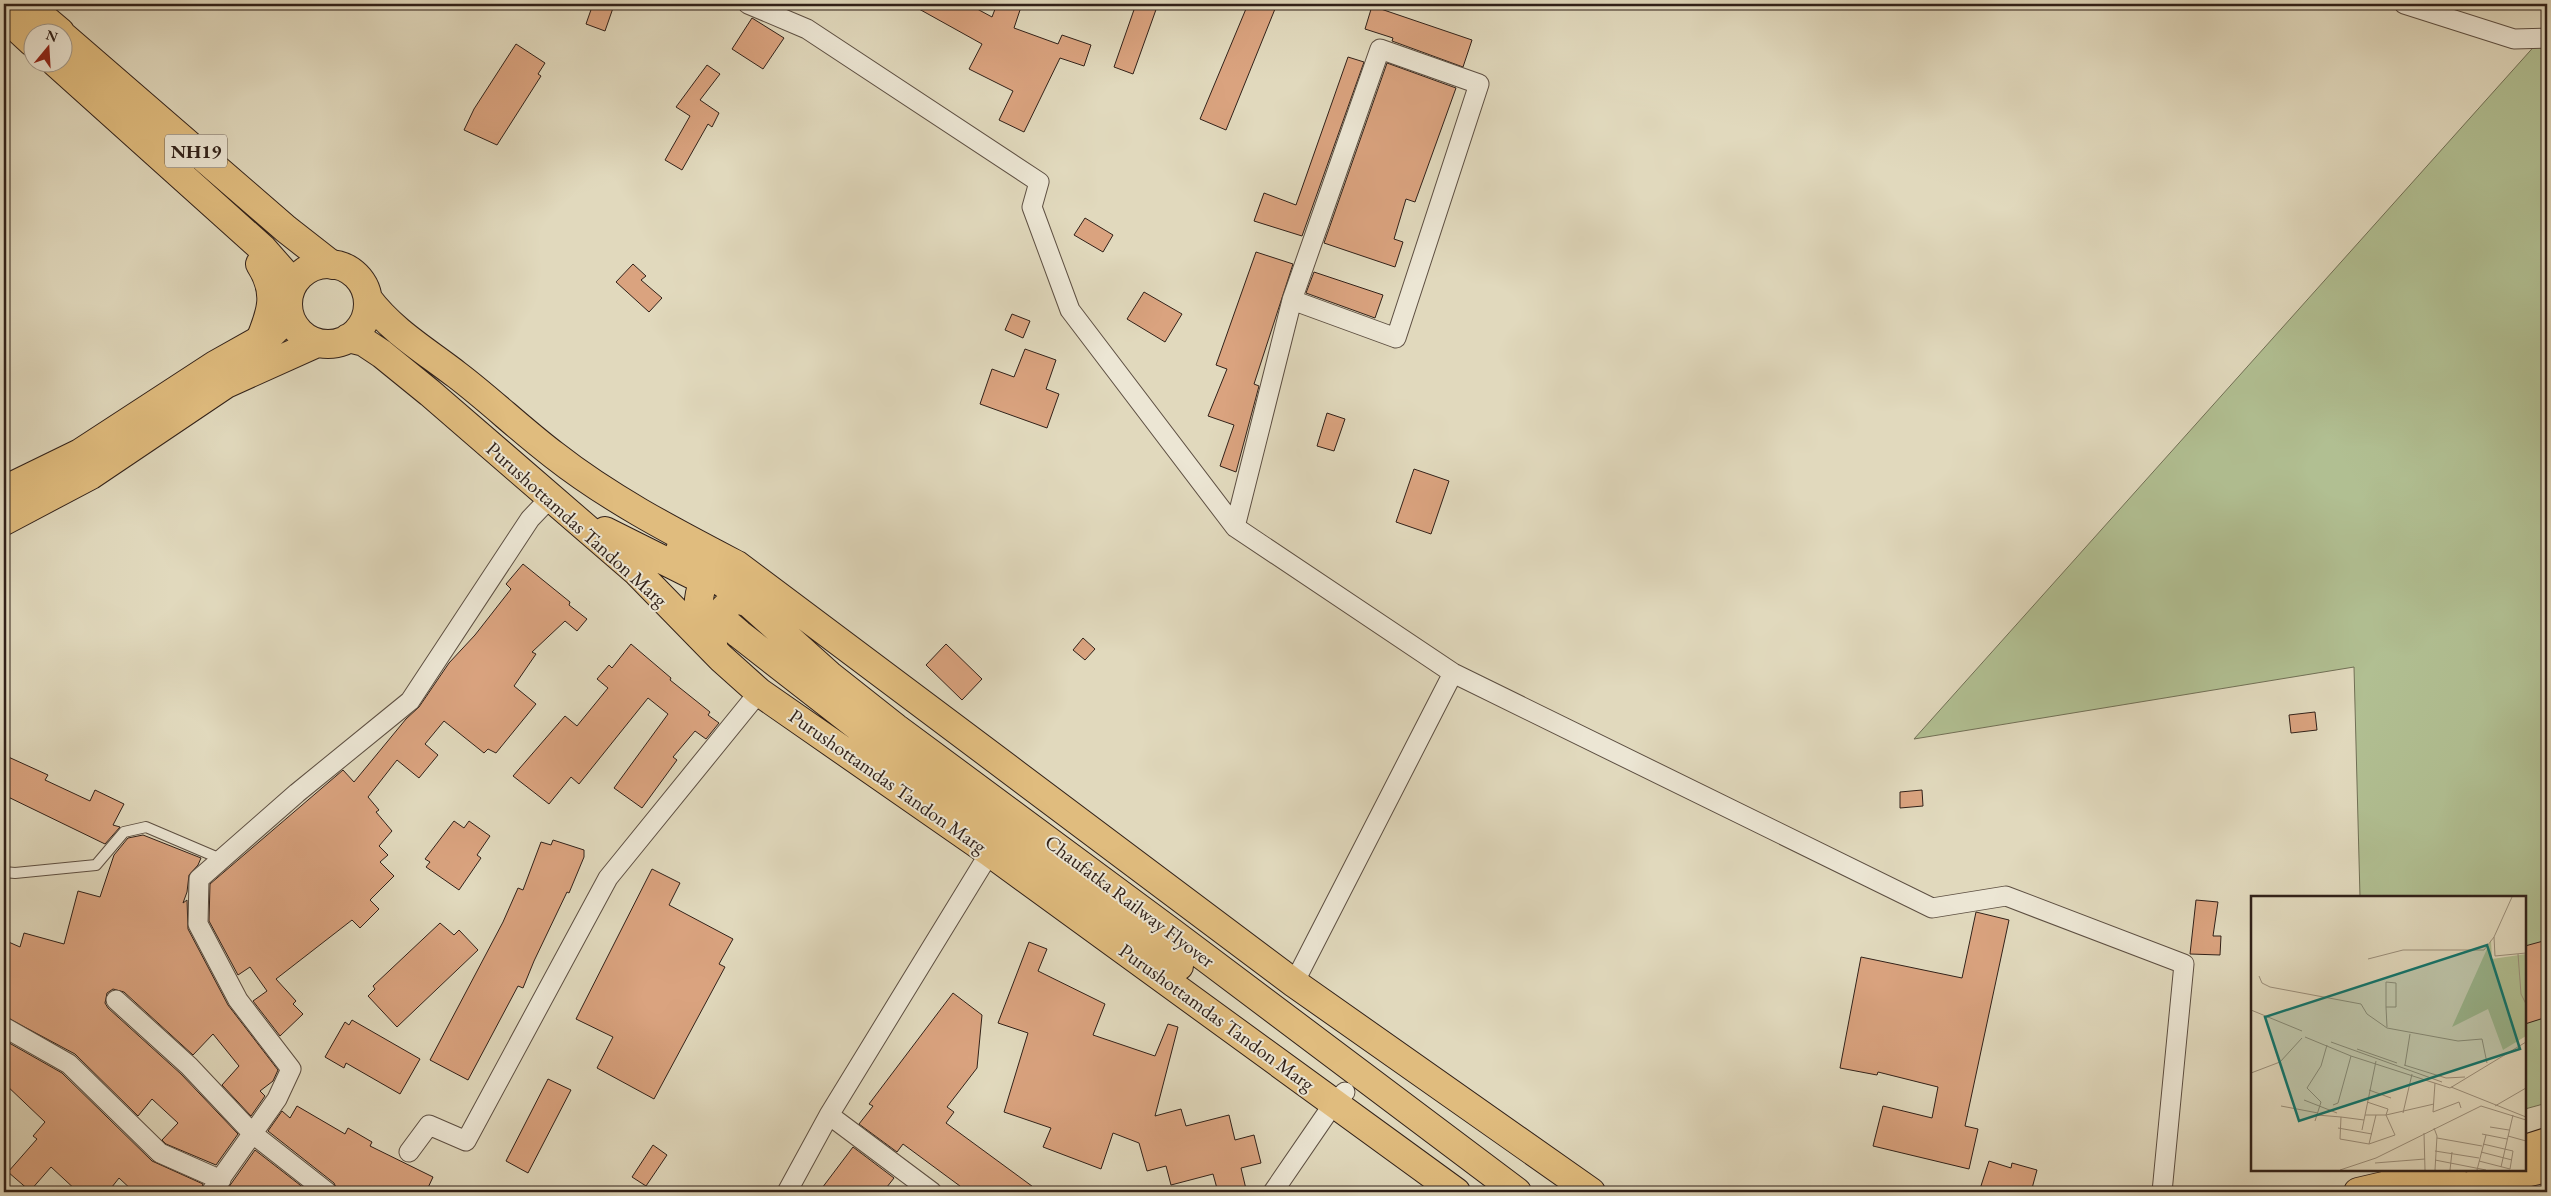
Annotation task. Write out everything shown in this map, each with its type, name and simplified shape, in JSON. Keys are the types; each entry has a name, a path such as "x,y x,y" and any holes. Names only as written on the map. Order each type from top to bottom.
{"main road":[{"name":"NH19","path":"27,4 47,22"},
{"path":"4,16 22,33"},
{"name":"NH19","path":"72,44 286,230 332,265"},
{"name":"NH19","path":"66,72 245,233 285,274 290,303"},
{"path":"245,233 270,282 273,302 260,340"},
{"path":"4,521 92,475 226,372 260,340 272,333 290,303 297,279 307,270 319,265 332,265 345,268 356,276 363,286 368,299 379,314 397,330 458,375 555,456 596,486 711,580"},
{"path":"290,303 295,328 305,337 317,343 330,344 348,338 362,324 367,312 368,299"},
{"name":"Purushottamdas Tandon Marg","path":"348,338 364,342 395,364 637,572 721,658 760,692 995,843"},
{"path":"4,490 80,453 226,372 280,359 317,343"},
{"path":"280,359 300,360 323,354 349,355 395,364"},
{"path":"596,486 664,526 737,565 1294,983 1591,1192"},
{"path":"558,505 711,580"},
{"path":"711,580 700,592 699,619 721,658"},
{"name":"Chaufatka Railway Flyover","path":"711,580 750,603 829,675 896,728 1517,1192"},
{"path":"750,603 735,598 730,601 724,609 726,622 902,761 995,843 1340,1097 1477,1192"},
{"name":"Purushottamdas Tandon Marg","path":"1340,1097 1456,1192"},
{"path":"2526,1149 2547,1142"},
{"path":"2444,1192 2547,1168"},
{"path":"2358,1192 2448,1171"}],"street":[{"path":"748,4 807,29 1039,182 1032,207 1070,310 1234,527 1453,673 1932,908 2006,896 2184,964 2162,1192"},
{"path":"2404,4 2514,39 2547,38"},
{"path":"1234,527 1292,300 1380,49 1479,84 1396,338 1292,300"},
{"path":"4,1027 69,1064 160,1153 216,1186 277,1099 291,1069 238,1000 198,924 199,879 297,793 410,701 530,520 558,505"},
{"path":"1294,983 1453,673"},
{"path":"409,1152 429,1126 466,1141 608,878 760,692"},
{"path":"787,1192 829,1115 995,843"},
{"path":"116,1000 189,1066 253,1134 327,1192"},
{"path":"1273,1192 1340,1097"},
{"path":"829,1115 932,1192"}],"lane":[{"path":"4,872 96,865 124,832 146,827 221,859"}],"green space":[{"path":"2547,32 2547,1103 2526,1109 2526,896 2360,896 2354,667 1914,739"}],"building":[{"path":"593,4 602,4 613,8 605,31 586,24"},
{"path":"910,4 968,4 992,17 997,4 1022,4 1014,28 1058,44 1062,35 1091,45 1084,66 1060,58 1024,132 999,120 1013,91 969,69 982,44"},
{"path":"1136,4 1158,4 1133,74 1114,67"},
{"path":"1248,4 1277,4 1226,130 1200,119"},
{"path":"1372,6 1472,40 1463,67 1392,41 1393,38 1365,29"},
{"path":"752,18 784,38 763,69 732,49"},
{"path":"516,44 545,63 538,74 541,76 497,145 464,130 474,109"},
{"path":"1348,57 1364,62 1302,236 1254,221 1264,193 1296,205"},
{"path":"1387,63 1456,88 1415,202 1406,199 1394,239 1403,242 1395,267 1324,243"},
{"path":"707,65 720,74 700,100 719,113 712,127 708,124 682,170 665,160 690,116 676,107"},
{"path":"1085,218 1113,235 1103,252 1074,235"},
{"path":"1256,252 1293,264 1254,384 1259,386 1236,472 1220,466 1234,425 1208,416 1227,369 1216,365"},
{"path":"633,264 646,276 641,280 662,298 649,312 616,282"},
{"path":"1314,272 1383,295 1375,318 1306,293"},
{"path":"1144,292 1182,314 1165,342 1127,319"},
{"path":"1012,314 1030,321 1023,338 1005,330"},
{"path":"1025,349 1056,360 1046,389 1059,394 1047,428 980,404 992,369 1014,377"},
{"path":"1327,413 1345,419 1334,451 1317,446"},
{"path":"1414,469 1449,481 1431,534 1396,522"},
{"path":"523,564 570,602 569,605 587,619 577,631 565,621 532,652 536,654 514,686 536,704 496,753 488,749 484,753 444,721 425,744 438,755 419,778 397,760 368,797 379,810 376,812 392,831 379,846 388,855 380,862 394,876 370,900 379,909 360,928 352,920 276,979 296,1001 293,1004 303,1014 280,1036 253,1001 267,991 250,967 238,975 209,921 210,884 343,770 354,782 406,719 419,707 449,663 475,635 511,589 506,584"},
{"path":"1083,638 1095,649 1085,660 1073,650"},
{"path":"631,644 671,678 670,680 710,712 708,715 719,723 706,739 695,731 673,757 677,760 642,808 614,788 668,714 648,698 579,784 571,777 549,804 513,776 565,716 577,726 608,688 597,679 609,665 612,668"},
{"path":"946,644 982,679 962,700 926,665"},
{"path":"2315,712 2317,730 2291,733 2289,715"},
{"path":"4,755 48,775 45,780 90,801 95,790 124,804 113,825 120,827 105,844 4,795"},
{"path":"1922,790 1923,806 1900,808 1900,792"},
{"path":"454,821 464,828 469,821 490,836 477,855 481,858 459,890 426,867 430,862 425,859"},
{"path":"143,835 201,858 198,865 189,875 187,892 183,903 187,900 188,929 228,1005 278,1070 273,1081 260,1091 265,1096 251,1116 222,1085 239,1066 213,1034 193,1055 124,992 113,989 107,993 105,1003 108,1008 181,1074 238,1134 216,1165 166,1144 162,1140 178,1123 152,1099 138,1116 75,1054 4,1016 4,940 20,947 24,933 64,944 78,891 100,897 114,855 128,838"},
{"path":"553,840 584,850 584,857 569,893 567,892 523,988 518,986 468,1080 430,1060 503,922 518,888 523,890 541,842 551,845"},
{"path":"652,869 680,883 669,905 733,939 719,964 725,967 654,1099 597,1068 613,1037 576,1019"},
{"path":"2196,900 2218,902 2213,936 2221,936 2220,955 2190,954"},
{"path":"1976,912 2009,920 1965,1126 1978,1129 1969,1169 1873,1146 1883,1106 1932,1118 1938,1087 1878,1072 1877,1075 1840,1068 1861,957 1962,978"},
{"path":"440,923 454,935 459,930 478,950 397,1027 368,996 375,989 373,986"},
{"path":"2547,940 2547,1017 2526,1024 2526,946"},
{"path":"1029,942 1047,949 1038,971 1105,1004 1093,1035 1155,1056 1168,1024 1178,1027 1155,1116 1181,1109 1186,1126 1229,1115 1235,1140 1254,1135 1261,1163 1241,1168 1246,1189 1233,1192 1218,1192 1213,1174 1171,1185 1166,1166 1147,1171 1139,1143 1113,1133 1101,1169 1043,1147 1051,1128 1004,1112 1028,1033 998,1023"},
{"path":"953,993 982,1015 977,1068 947,1107 954,1112 946,1123 1040,1192 968,1192 903,1144 897,1152 859,1124 873,1106 869,1104"},
{"path":"352,1020 420,1059 400,1094 346,1063 344,1068 325,1057 345,1022 349,1025"},
{"path":"4,1040 62,1073 152,1161 203,1184 200,1192 134,1192 119,1178 108,1192 78,1192 51,1167 30,1191 8,1172 37,1139 33,1136 45,1122 4,1083"},
{"path":"548,1079 571,1090 528,1173 506,1161"},
{"path":"297,1106 345,1134 348,1128 372,1142 370,1146 433,1177 426,1192 338,1192 334,1183 268,1131 282,1111 290,1118"},
{"path":"653,1145 667,1155 646,1186 632,1177"},
{"path":"853,1147 894,1178 883,1192 819,1192"},
{"path":"255,1150 309,1192 226,1191"},
{"path":"1989,1161 2011,1168 2012,1163 2037,1170 2031,1192 1979,1192"}]}
